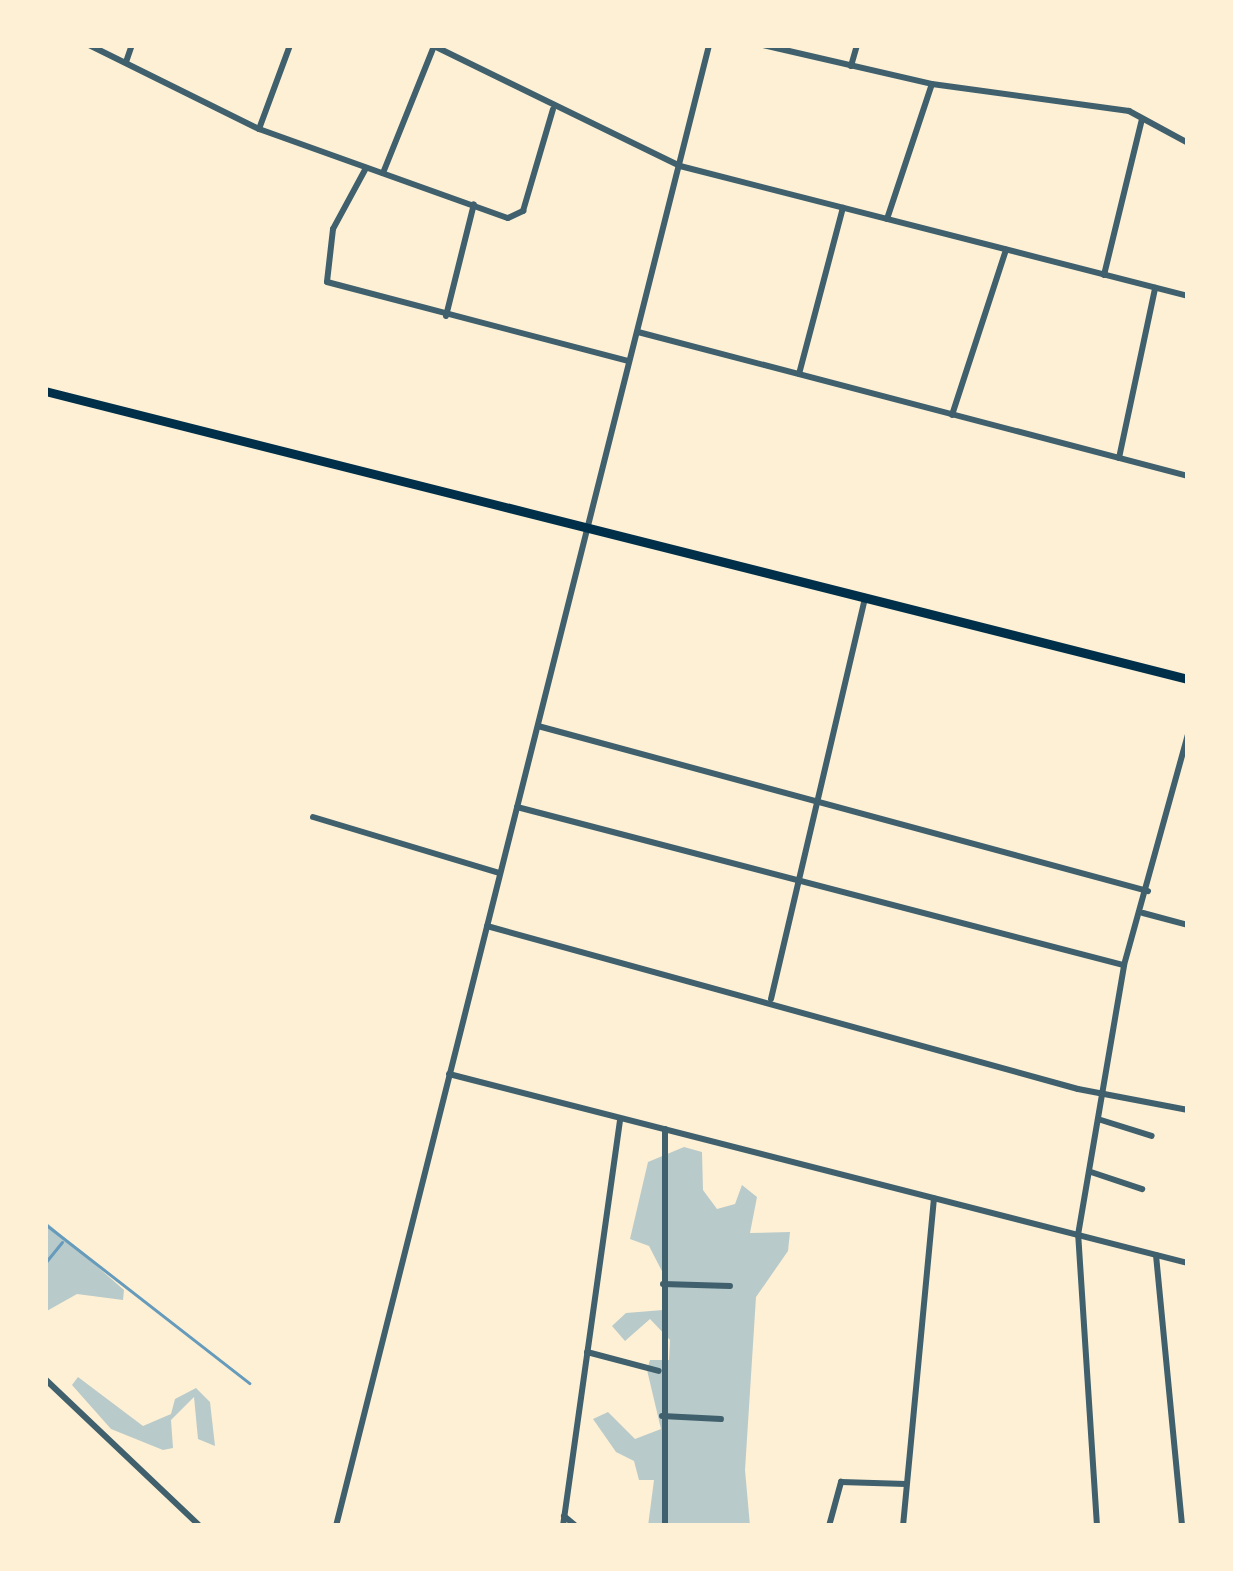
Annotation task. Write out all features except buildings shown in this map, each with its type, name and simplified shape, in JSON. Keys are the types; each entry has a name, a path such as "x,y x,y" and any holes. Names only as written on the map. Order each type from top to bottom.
{"main road":[{"path":"45,391 866,594 1188,679"}],"street":[{"path":"89,45 259,129 508,218 523,211 553,107"},
{"path":"126,62 132,45"},
{"path":"259,129 290,45"},
{"path":"336,1526 709,45"},
{"path":"763,45 932,84 1142,119 1188,143"},
{"path":"851,66 857,45"},
{"path":"383,173 433,46 680,166 1188,296"},
{"path":"887,219 932,84"},
{"path":"1104,275 1142,119"},
{"path":"366,168 333,229 327,282 628,361"},
{"path":"446,316 474,204"},
{"path":"799,374 843,208"},
{"path":"952,415 1006,250"},
{"path":"1119,458 1155,288"},
{"path":"638,332 1188,476"},
{"path":"770,1000 866,594"},
{"path":"538,725 1150,891"},
{"path":"1097,1526 1078,1234 1124,965 1150,891 1188,735"},
{"path":"517,806 1124,965"},
{"path":"314,817 500,873"},
{"path":"1143,913 1188,925"},
{"path":"487,926 1188,1110"},
{"path":"449,1074 1188,1263"},
{"path":"562,1526 620,1118"},
{"path":"1101,1120 1152,1136"},
{"path":"664,1526 665,1129"},
{"path":"1090,1172 1142,1189"},
{"path":"904,1526 934,1198"},
{"path":"1156,1255 1182,1526"},
{"path":"663,1284 730,1286"},
{"path":"587,1352 661,1371"},
{"path":"45,1379 200,1526"},
{"path":"662,1416 721,1419"},
{"path":"829,1526 841,1482 906,1484"},
{"path":"564,1516 576,1526"},
{"path":"183,1526 191,1518"}],"shaded area":[{"path":"684,1147 702,1152 703,1190 717,1209 735,1204 742,1185 757,1197 750,1233 790,1232 788,1251 756,1297 745,1470 750,1526 648,1526 654,1480 639,1480 634,1461 616,1452 593,1419 608,1412 635,1439 661,1429 647,1370 650,1360 669,1360 670,1340 650,1319 625,1341 612,1326 626,1313 663,1310 665,1277 649,1246 630,1239 648,1162"},
{"path":"45,1221 124,1290 123,1300 77,1294 45,1312"},
{"path":"78,1377 143,1426 171,1414 175,1399 196,1388 210,1402 215,1446 198,1439 194,1397 171,1420 173,1448 163,1450 111,1429 72,1385"}],"waterway":[{"path":"45,1224 249,1383"},
{"path":"45,1263 62,1242"}]}
